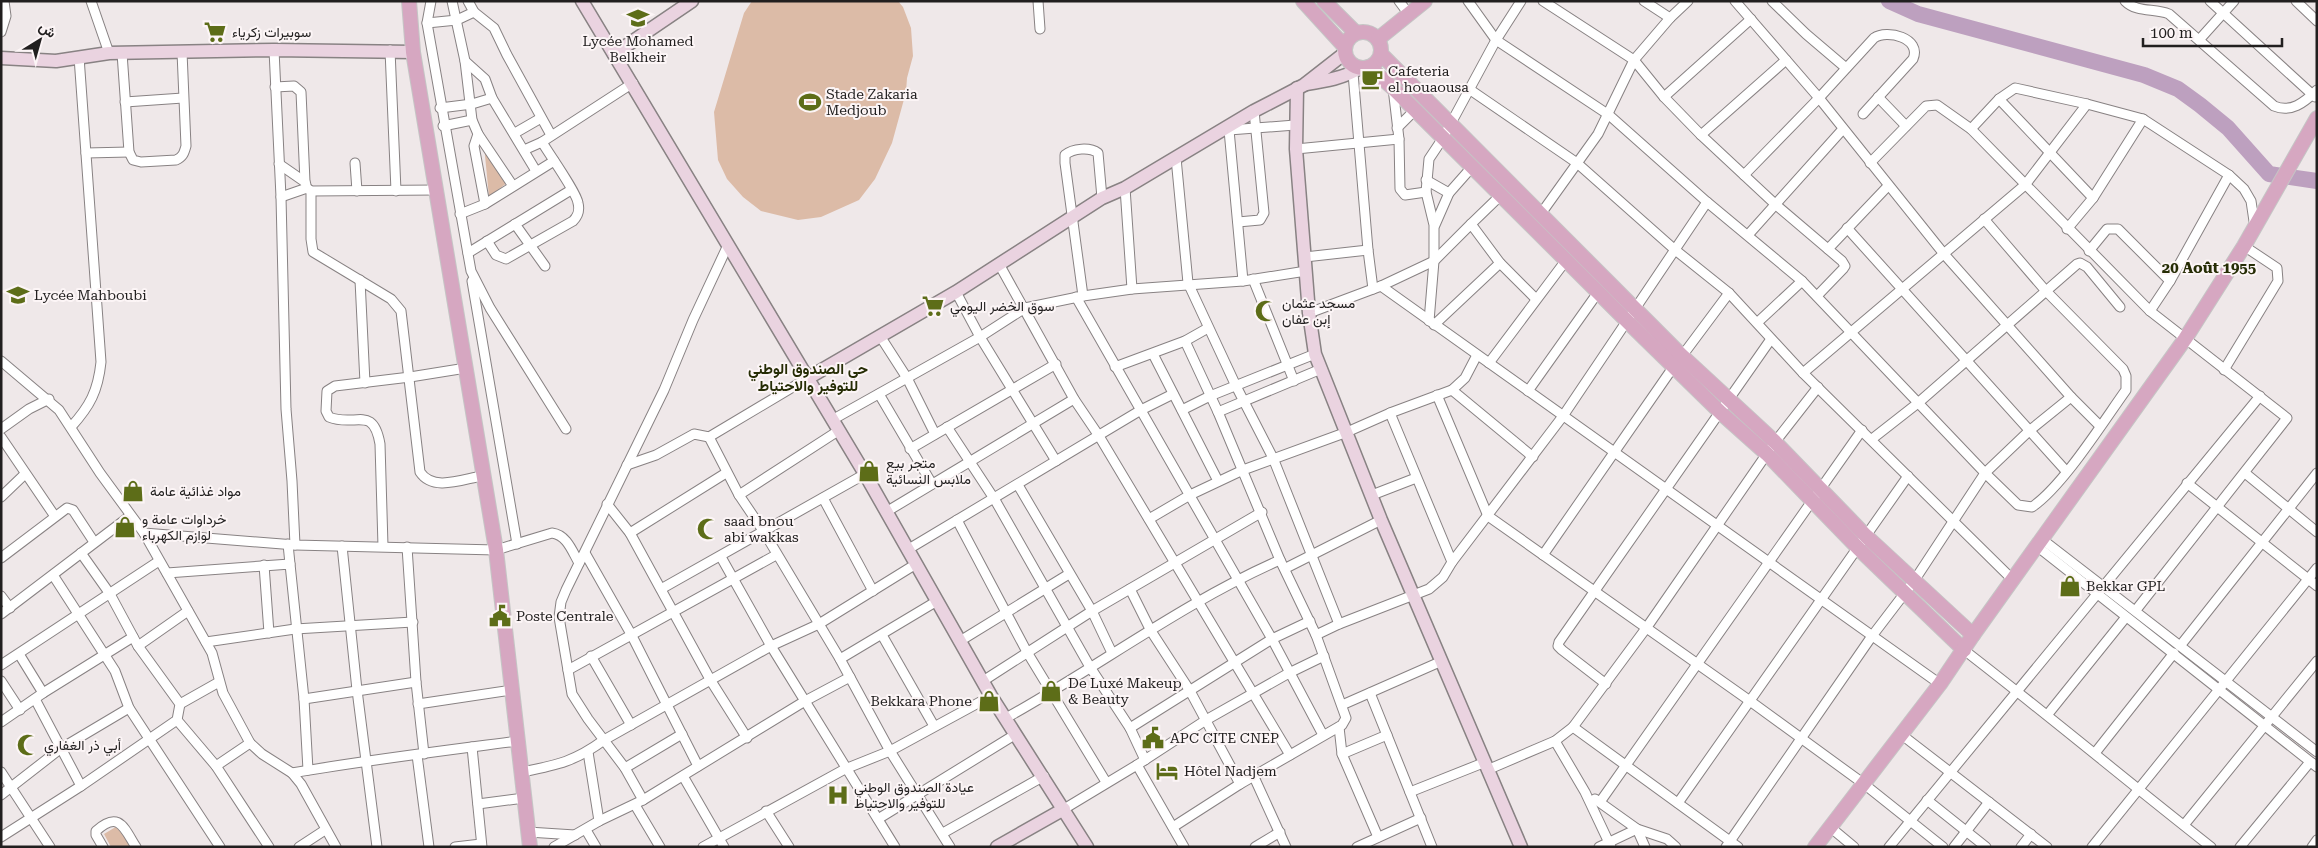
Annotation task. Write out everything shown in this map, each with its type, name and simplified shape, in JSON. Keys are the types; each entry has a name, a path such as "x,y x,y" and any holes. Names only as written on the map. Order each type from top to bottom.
{"main road":[{"path":"409,1 413,52 466,368 482,476 496,550 530,847"},
{"path":"582,1 633,83 865,474 991,696 1044,776 1087,847"},
{"path":"614,54 692,1"},
{"path":"1303,1 1345,50 1350,63 1394,88 1628,322 1729,399 1775,442 1858,548 1964,650"},
{"path":"1324,1 1356,33"},
{"path":"1378,39 1425,1"},
{"path":"808,378 956,292 1102,198 1125,188 1254,111 1300,86 1345,50 1351,36 1356,33 1368,33 1378,39"},
{"path":"1300,86 1361,69 1377,62 1380,54 1378,39"},
{"path":"1,58 37,61 109,53 274,50 390,50 413,52"},
{"path":"1380,54 1635,309 1721,413 1766,454 1866,536 1973,635"},
{"path":"1300,86 1295,125 1296,149 1309,313 1315,354 1381,520 1520,847"},
{"path":"1816,847 1830,826 1940,684 2185,339 2244,246 2315,120"},
{"path":"997,847 1011,843 1064,809"}],"street":[{"path":"1,32 6,16 4,1"},
{"path":"92,1 109,53"},
{"path":"452,1 465,61 472,104 472,120 478,134 513,186"},
{"path":"468,1 474,12 494,28 551,135"},
{"path":"1038,1 1040,29"},
{"path":"1399,1 1408,13"},
{"path":"1468,1 1496,40 1609,115 1707,202 1802,281 1985,473 2018,505 2032,507 2040,502 2066,471 2126,390 2126,376 2123,369 2045,290 1984,219"},
{"path":"1432,323 1434,225 1426,192 1429,158 1443,138 1496,40 1521,1"},
{"path":"1543,1 1634,60 1664,97 1701,135 1775,204 1842,261 1844,268 1817,296"},
{"path":"1644,1 1670,18"},
{"path":"1540,215 1609,115 1634,60 1670,18 1688,1"},
{"path":"1735,1 1819,98 1944,254 2071,397 2100,426"},
{"path":"1772,1 1846,68"},
{"path":"2125,1 2135,8 2150,9 2169,14 2274,106 2281,109 2296,107 2315,95 2210,1"},
{"path":"2150,9 2157,1"},
{"path":"2199,40 2234,1"},
{"path":"2296,1 2317,21"},
{"path":"433,2 427,23 440,108 468,253 517,544"},
{"path":"427,23 457,20 474,12"},
{"path":"1664,97 1750,19"},
{"path":"1744,175 1880,34 1897,35 1912,44 1915,50 1913,59 1863,114"},
{"path":"274,50 281,196 286,409 292,481 290,564 295,629 304,699 308,770"},
{"path":"390,50 396,191"},
{"path":"122,53 129,152 130,157 136,162 181,158 186,146 182,52"},
{"path":"71,427 86,410 99,384 101,362 79,57"},
{"path":"1701,135 1786,60"},
{"path":"465,61 482,74 492,98 515,133 536,171"},
{"path":"1361,69 1359,142 1368,250 1377,288 1432,323 1489,363 1940,684"},
{"path":"524,150 542,142 633,83"},
{"path":"275,87 294,86 302,92 310,239 313,252 391,299 401,311 420,472 425,480 432,483 445,483 482,476"},
{"path":"1394,88 1402,193 1426,192"},
{"path":"1469,88 1577,163 1674,249 1729,293 1758,322 1803,373 2014,581"},
{"path":"1971,129 1999,99 2015,88 2088,104 2143,120 2229,176 2244,189 2251,200 2254,228"},
{"path":"1878,97 1906,126"},
{"path":"125,102 183,98"},
{"path":"440,108 472,104 492,98"},
{"path":"1999,99 2050,155 2093,198"},
{"path":"1870,163 1926,106 1931,104 1937,105 1971,129 2150,311 2287,418 2245,474 2136,610"},
{"path":"1803,373 2025,185 2088,104"},
{"path":"1398,128 1414,110"},
{"path":"1238,222 1260,220 1264,213 1254,111"},
{"path":"515,133 541,118"},
{"path":"444,126 472,120"},
{"path":"2067,228 2093,198 2143,120"},
{"path":"1243,281 1228,128 1257,129 1295,125"},
{"path":"1748,235 1843,129"},
{"path":"478,134 474,146 485,204"},
{"path":"1296,149 1399,139"},
{"path":"487,241 496,255 506,259 573,222 576,217 579,211 578,202 542,142"},
{"path":"1102,198 1098,153 1088,149 1068,152 1065,155 1065,163 1079,296 1115,367 1238,578 1322,735"},
{"path":"86,153 129,152"},
{"path":"1176,158 1188,284 1236,386 1273,458 1340,624"},
{"path":"460,214 485,204 554,161"},
{"path":"355,163 357,191"},
{"path":"279,164 308,187"},
{"path":"1434,225 1449,193 1472,167"},
{"path":"2150,311 2170,281 2229,176"},
{"path":"1426,180 1449,193"},
{"path":"1828,249 1888,186"},
{"path":"281,196 308,187 357,191 437,190"},
{"path":"1125,188 1132,289"},
{"path":"468,253 571,190"},
{"path":"1309,313 1377,288 1434,261 1501,195"},
{"path":"1316,635 1437,584 1563,416 1707,202"},
{"path":"515,224 545,266"},
{"path":"1471,224 1500,262 1536,299"},
{"path":"1847,228 2066,471"},
{"path":"2089,251 2107,229 2118,229 2170,281"},
{"path":"660,847 624,768 572,694 559,609 563,595 664,390 693,320 728,245"},
{"path":"2224,370 2278,281 2277,268 2244,246"},
{"path":"1305,257 1368,250"},
{"path":"1489,363 1567,259"},
{"path":"1432,323 1500,262"},
{"path":"1872,439 1918,403 2074,266 2080,263 2087,267 2120,308"},
{"path":"999,264 1074,399 1099,436 1290,755"},
{"path":"471,271 490,308 566,429"},
{"path":"832,420 980,337 1025,308 1079,296 1132,289 1243,281 1306,271"},
{"path":"1252,279 1294,381"},
{"path":"360,280 365,383"},
{"path":"1758,322 1802,281"},
{"path":"1528,391 1598,291"},
{"path":"956,292 980,337 1056,462"},
{"path":"1542,555 1678,361 1729,293"},
{"path":"1115,367 1185,341 1208,328"},
{"path":"880,336 906,378 935,434"},
{"path":"1606,684 1558,646 1562,636 1721,413 1771,339"},
{"path":"1173,827 1240,784 1322,735 1339,727 1346,718 1316,635 1286,568 1280,560 1262,512 1185,341"},
{"path":"1154,354 1218,481"},
{"path":"1182,410 1210,396 1315,354"},
{"path":"1149,520 1190,495 1243,470 1347,432 1390,413 1452,390 1465,378 1477,355"},
{"path":"1,361 49,399 71,427 130,516 144,533 167,573 206,642 214,660 219,682 232,713 250,743 262,754 292,773 336,847"},
{"path":"910,449 1011,388 1056,364"},
{"path":"383,546 378,429 370,421 333,418 326,414 326,394 329,389 335,386 466,368"},
{"path":"1218,412 1321,370"},
{"path":"708,437 808,378"},
{"path":"1410,792 1555,741 1573,726 1647,627 1766,454 1818,387"},
{"path":"1452,390 1533,457"},
{"path":"879,394 932,484"},
{"path":"907,550 994,500 1141,410 1173,394"},
{"path":"1437,395 1488,516 1750,701 1864,784 1943,847"},
{"path":"1889,847 2260,396"},
{"path":"1573,726 1678,803 1731,845 1800,738 1872,636 1914,581 1985,473 2029,431 2071,397"},
{"path":"1,429 29,409 49,399"},
{"path":"886,512 1074,399"},
{"path":"1390,413 1452,562"},
{"path":"947,427 994,500 1090,667 1130,728 1141,763 1184,847"},
{"path":"1600,802 1862,430"},
{"path":"739,495 838,431"},
{"path":"627,465 656,455 688,436 701,434 708,437 739,495 764,532 867,705 890,751 919,794 950,847"},
{"path":"1,437 54,516"},
{"path":"630,533 726,473"},
{"path":"2180,646 2287,508 2317,473"},
{"path":"1,496 25,474"},
{"path":"661,589 721,557 865,474"},
{"path":"2245,474 2317,532"},
{"path":"1678,803 1908,476"},
{"path":"1372,494 1416,478"},
{"path":"2187,483 2317,586"},
{"path":"1018,485 1092,611 1112,654"},
{"path":"823,498 873,591"},
{"path":"607,504 630,533 711,681 747,738"},
{"path":"1,558 66,508 71,508 94,542"},
{"path":"983,681 1092,611 1173,562 1262,512"},
{"path":"1,614 130,516"},
{"path":"957,520 1027,652 1106,782"},
{"path":"1286,568 1381,520"},
{"path":"144,533 291,545 496,550 546,534 557,534 567,541 579,563"},
{"path":"2040,543 2136,610 2317,752"},
{"path":"2040,543 2096,594 2314,765 2240,847"},
{"path":"342,546 352,625 365,760 377,847"},
{"path":"407,547 420,754 429,847"},
{"path":"585,552 668,704 698,766"},
{"path":"1,837 149,741 177,720 180,704 138,646 110,594 81,553"},
{"path":"568,670 776,555"},
{"path":"721,557 771,646 845,769 895,847"},
{"path":"1006,718 1051,693 1090,667 1238,578 1280,560"},
{"path":"1,666 159,561"},
{"path":"167,573 264,564 290,564"},
{"path":"264,564 269,633"},
{"path":"522,772 572,761 604,740 771,646 819,624 916,564"},
{"path":"2092,847 2317,568"},
{"path":"960,641 1046,590 1069,574"},
{"path":"54,575 77,615 115,671 129,708 149,741 220,847"},
{"path":"1130,588 1151,631 1190,691 1240,784"},
{"path":"1,596 10,608"},
{"path":"840,659 937,601"},
{"path":"138,646 188,611"},
{"path":"2048,714 2126,617"},
{"path":"1130,728 1272,639 1310,621"},
{"path":"206,642 295,629 413,622"},
{"path":"882,635 934,726"},
{"path":"1,722 43,693 133,637"},
{"path":"1964,650 2048,714 2138,790 2211,847"},
{"path":"19,654 43,693"},
{"path":"2095,753 2174,654"},
{"path":"591,656 631,725"},
{"path":"1064,809 1106,782 1141,763 1206,720 1289,673 1324,656"},
{"path":"1342,705 1442,661"},
{"path":"2184,825 2317,661"},
{"path":"554,847 599,821 639,802 805,701 850,677"},
{"path":"1,680 20,710"},
{"path":"180,704 219,682"},
{"path":"304,699 416,682"},
{"path":"418,704 512,690"},
{"path":"1370,693 1432,847"},
{"path":"703,847 845,769 890,751 991,696"},
{"path":"35,699 81,786"},
{"path":"1,796 60,749 129,708"},
{"path":"177,720 216,766 269,847"},
{"path":"1339,727 1342,754 1378,838"},
{"path":"624,768 682,734"},
{"path":"878,819 1016,734"},
{"path":"1342,754 1387,735"},
{"path":"1902,735 2047,847"},
{"path":"292,773 365,760 518,741"},
{"path":"1555,741 1585,792 1610,845"},
{"path":"216,766 250,743"},
{"path":"455,847 481,845 472,747"},
{"path":"588,752 599,821"},
{"path":"1,772 50,847"},
{"path":"683,776 724,847"},
{"path":"943,833 1044,776"},
{"path":"1254,777 1286,847"},
{"path":"1585,792 1638,829 1666,839 1676,847"},
{"path":"478,804 524,798"},
{"path":"1928,800 1986,847"},
{"path":"1954,847 1989,802"},
{"path":"766,811 789,847"},
{"path":"1357,847 1421,818"},
{"path":"103,847 96,835 96,830 111,820 115,820 120,823 136,847"},
{"path":"1830,826 1854,847"},
{"path":"1599,847 1610,845 1638,829"},
{"path":"1638,829 1645,847"},
{"path":"299,847 325,830"},
{"path":"586,830 596,847"},
{"path":"528,832 576,835"},
{"path":"1255,847 1280,832"},
{"path":"2021,847 2031,834"},
{"path":"2312,847 2317,840"}],"shaded area":[{"name":"Stade Zakaria Medjoub","path":"752,1 898,1 903,7 911,28 913,56 907,78 906,92 892,143 875,179 859,200 821,217 798,220 761,211 743,197 727,179 718,160 714,112 744,13"},
{"path":"484,145 508,182 489,197"},
{"path":"119,825 132,847 111,847 104,834"}],"waterway":[{"path":"1889,1 1918,14 2144,75 2178,89 2228,128 2269,174 2317,181"}],"place":[{"name":"Lycée Mohamed Belkheir","path":"638,18"},
{"name":"سوبيرات زكرياء","path":"215,32"},
{"name":"Cafeteria el houaousa","path":"1372,79"},
{"name":"Stade Zakaria Medjoub","path":"810,102"},
{"name":"Lycée Mahboubi","path":"18,295"},
{"name":"سوق الخضر اليومي","path":"933,306"},
{"name":"مسجد عثمان إبن عفان","path":"1266,311"},
{"name":"متجر بيع ملابس النسائية","path":"869,471"},
{"name":"مواد غذائية عامة","path":"133,491"},
{"name":"خرداوات عامة و لوازم الكهرباء","path":"125,527"},
{"name":"saad bnou abi wakkas","path":"708,529"},
{"name":"Bekkar GPL","path":"2070,586"},
{"name":"Poste Centrale","path":"500,616"},
{"name":"De Luxé Makeup & Beauty","path":"1051,691"},
{"name":"Bekkara Phone","path":"989,701"},
{"name":"APC CITE CNEP","path":"1153,738"},
{"name":"أبي ذر الغفاري","path":"28,745"},
{"name":"Hôtel Nadjem","path":"1167,771"},
{"name":"عيادة الصندوق الوطني للتوفير والاحتياط","path":"838,795"}],"district":[{"name":"20 Août 1955","path":"2209,268"},
{"name":"حي الصندوق الوطني للتوفير والاحتياط","path":"808,378"}]}
